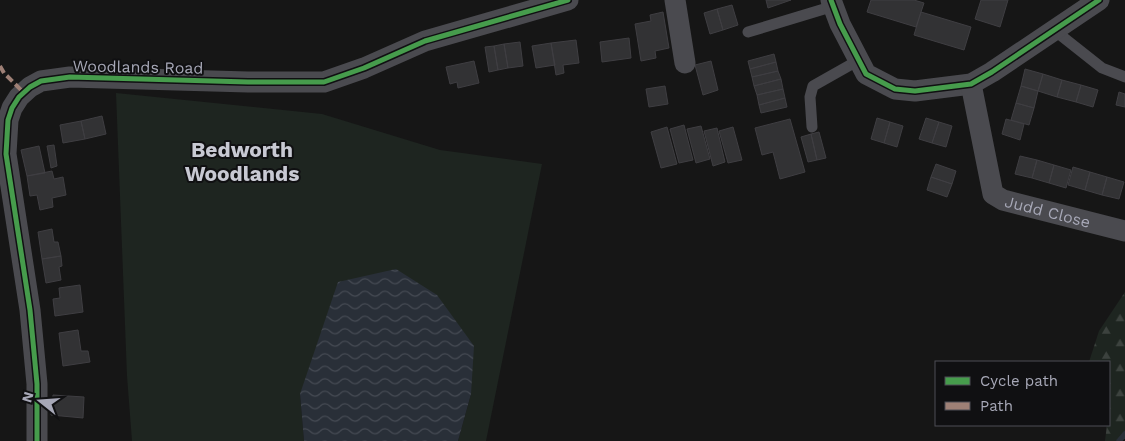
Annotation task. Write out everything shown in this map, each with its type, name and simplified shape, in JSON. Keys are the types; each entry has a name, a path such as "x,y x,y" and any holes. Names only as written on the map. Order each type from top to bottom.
{"street":[{"name":"Woodlands Road","path":"37,441 37,384 30,310 6,154 8,120 12,108 19,97 30,87 41,81 70,77 324,82 425,41 568,0"},
{"path":"674,0 685,62"},
{"path":"832,3 840,24 866,74 894,89 916,91 971,84 1099,0"},
{"name":"Judd Close","path":"971,84 993,194 1003,200 1125,231"}],"lane":[{"path":"748,32 832,3"},
{"path":"1054,30 1102,68 1125,77"},
{"path":"812,126 810,97 813,86 859,60"}],"green space":[{"path":"116,93 322,114 440,150 542,164 486,441 458,441 471,394 300,394 304,441 132,441 127,376"},
{"path":"1125,292 1125,434 1119,441 1105,441 1107,426 1110,426 1110,361 1089,361 1099,331"}],"water":[{"path":"396,269 437,295 474,346 471,394 458,441 304,441 300,394 338,282"}],"building":[{"path":"766,0 791,0 768,8"},
{"path":"871,0 914,0 924,3 916,27 867,12"},
{"path":"981,0 1008,0 1000,27 975,19"},
{"path":"732,5 738,25 723,30 717,9"},
{"path":"717,9 723,30 710,34 704,13"},
{"path":"663,12 669,48 655,51 656,58 641,61 635,24 651,21 650,15"},
{"path":"921,12 971,27 964,50 914,35"},
{"path":"629,38 631,58 602,62 600,42"},
{"path":"576,40 579,63 563,65 564,73 556,75 551,43"},
{"path":"520,42 523,66 508,68 504,44"},
{"path":"551,43 555,65 536,68 532,46"},
{"path":"504,44 508,68 498,70 494,46"},
{"path":"494,46 498,70 489,72 485,47"},
{"path":"774,54 776,62 750,69 748,61"},
{"path":"474,61 479,83 458,88 457,82 450,84 446,67"},
{"path":"711,61 718,90 703,95 695,65"},
{"path":"776,62 778,71 752,77 750,69"},
{"path":"1025,69 1043,74 1038,91 1021,86"},
{"path":"778,71 781,79 754,86 752,77"},
{"path":"1043,74 1062,80 1057,97 1038,91"},
{"path":"781,79 783,89 757,95 754,86"},
{"path":"1062,80 1081,85 1076,102 1057,97"},
{"path":"1081,85 1098,90 1093,107 1076,102"},
{"path":"665,86 668,104 649,107 646,89"},
{"path":"1021,86 1038,91 1034,108 1016,103"},
{"path":"783,89 785,98 759,105 757,95"},
{"path":"1119,92 1125,94 1125,107 1116,105"},
{"path":"785,98 787,107 761,113 759,105"},
{"path":"1016,103 1034,108 1029,125 1011,120"},
{"path":"102,116 106,134 85,139 81,121"},
{"path":"877,118 890,122 884,143 871,139"},
{"path":"926,118 939,122 932,143 919,139"},
{"path":"790,119 805,172 780,179 773,152 762,155 755,128"},
{"path":"1006,119 1024,124 1020,140 1002,134"},
{"path":"81,121 85,139 63,143 60,125"},
{"path":"890,122 903,126 897,147 884,143"},
{"path":"939,122 952,126 946,147 932,143"},
{"path":"684,125 693,160 679,163 670,129"},
{"path":"701,126 710,159 696,163 687,129"},
{"path":"667,127 677,164 661,168 651,132"},
{"path":"733,127 742,160 728,163 719,131"},
{"path":"717,128 725,162 713,166 704,131"},
{"path":"819,132 826,158 817,160 811,134"},
{"path":"811,134 817,160 808,162 801,137"},
{"path":"54,145 57,166 51,168 47,146"},
{"path":"39,146 45,173 27,176 21,150"},
{"path":"1020,156 1037,160 1032,178 1015,174"},
{"path":"1037,160 1054,165 1049,183 1032,178"},
{"path":"936,164 956,171 952,184 931,177"},
{"path":"1054,165 1071,170 1066,188 1049,183"},
{"path":"1073,167 1090,172 1085,190 1068,185"},
{"path":"52,171 54,179 63,177 66,195 52,198 53,207 40,210 37,195 30,196 27,176"},
{"path":"1090,172 1107,177 1102,195 1085,190"},
{"path":"931,177 952,184 947,197 927,190"},
{"path":"1107,177 1124,182 1119,199 1102,195"},
{"path":"52,229 54,242 58,242 61,256 42,259 38,232"},
{"path":"61,256 62,266 59,267 61,280 46,283 42,259"},
{"path":"80,285 83,312 55,316 53,299 60,298 59,288"},
{"path":"78,330 81,351 88,351 90,362 63,366 59,333"},
{"path":"53,395 84,397 83,418 51,415"}],"waterway":[{"path":"1119,441 1125,434"}],"marked path":[{"path":"0,66 4,73 23,92"}],"cycle path":[{"path":"37,441 37,384 30,310 6,154 8,120 12,108 19,97 30,87 41,81 70,77 324,82 364,68 425,41 568,0"},
{"path":"831,0 840,24 866,74 895,89 915,91 971,84 1099,0"}],"district":[{"name":"Bedworth Woodlands","path":"242,161"}]}
